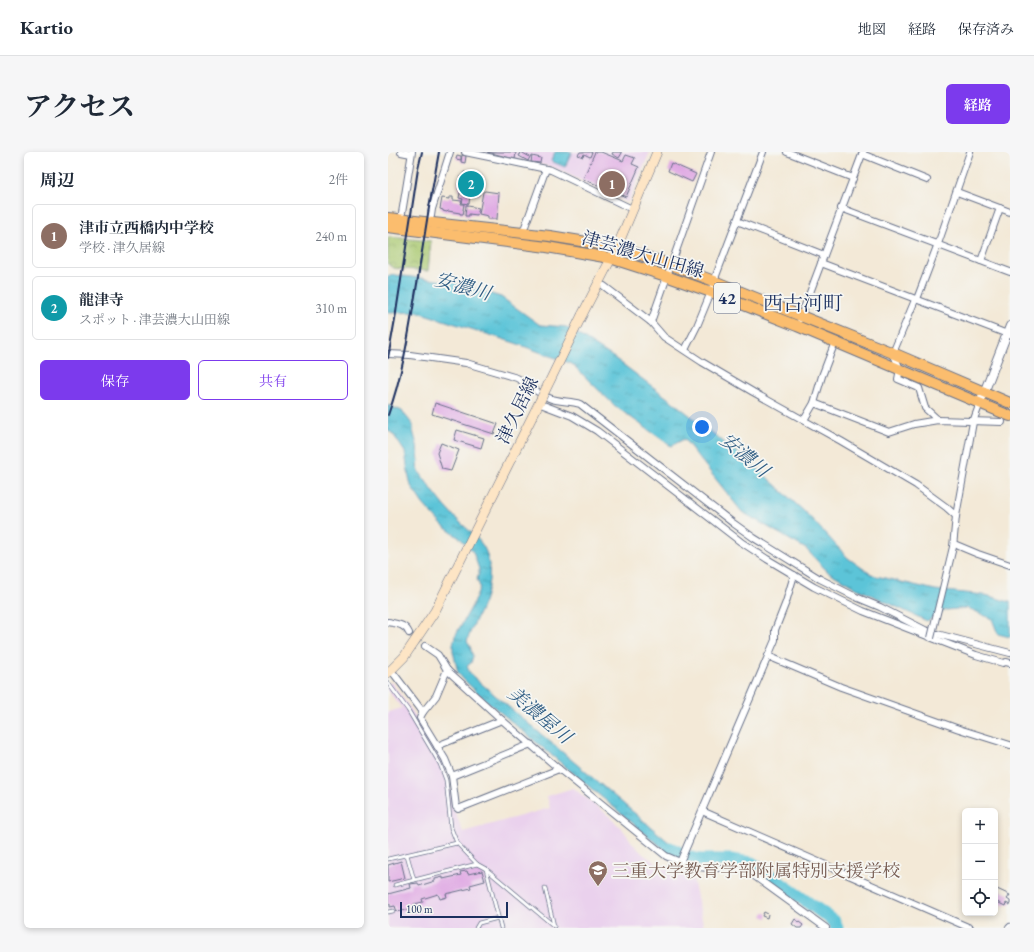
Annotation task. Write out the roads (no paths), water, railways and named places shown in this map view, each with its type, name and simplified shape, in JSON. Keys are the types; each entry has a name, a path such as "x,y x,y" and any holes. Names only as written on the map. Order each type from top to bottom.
{"main road":[{"name":"津久居線","path":"389,671 404,657 435,611 610,258 617,247 657,152"},
{"name":"津芸濃大山田線","path":"388,218 523,232 617,247 714,281 893,353 1010,403"},
{"name":"津芸濃大山田線","path":"388,227 547,246 610,258 711,292 797,326 980,403 1006,419"}],"street":[{"path":"401,152 412,153 402,213"},
{"path":"431,216 450,152"},
{"path":"465,152 551,170 632,209"},
{"path":"651,322 711,152"},
{"path":"685,350 711,292 763,152"},
{"path":"787,152 853,178"},
{"path":"938,420 925,408 919,388 898,379 900,369 893,353 938,244 970,152"},
{"path":"797,326 862,153 927,180"},
{"path":"523,232 546,170"},
{"path":"957,192 1010,212"},
{"path":"842,208 1010,272"},
{"path":"981,261 1000,208"},
{"path":"737,220 824,255"},
{"path":"821,263 1009,332 984,392 974,421 956,516 953,546 931,638"},
{"path":"604,286 651,322 664,337 702,362 916,485 956,516"},
{"path":"804,420 814,403 822,376 835,342"},
{"path":"388,354 410,355 466,363 517,378 535,391 550,398 580,404 733,523 754,538 820,578 925,630 1010,653"},
{"path":"539,402 572,416 597,431 741,542 828,594 863,611 931,638 976,655 1003,663 1010,663"},
{"path":"814,403 889,432 914,424 938,420 974,421 1006,419"},
{"path":"953,546 1010,565"},
{"path":"680,862 775,640 775,630 786,602 794,575"},
{"path":"388,622 402,625 407,628 409,633"},
{"path":"425,646 438,655 447,670 502,720 666,856 700,868 736,868 746,870 826,928"},
{"path":"768,656 841,688 1010,745"},
{"path":"447,670 436,696 420,718 445,759 452,776 456,807 458,809 559,768"},
{"path":"389,671 423,712"},
{"path":"437,746 502,720"},
{"path":"452,776 531,744"},
{"path":"702,811 970,928"}],"lane":[{"path":"388,683 408,710 440,764 446,780 451,828 457,843 477,864 486,869 554,927"},
{"path":"388,859 457,843"},
{"path":"407,855 414,880"},
{"path":"395,885 477,864"},
{"path":"486,869 501,928"},
{"path":"545,888 554,927"},
{"path":"388,912 393,911"},
{"path":"476,928 479,923 498,918"}],"water":[{"path":"555,152 572,152 565,167 551,161"},
{"name":"安濃川","path":"395,275 453,282 501,297 540,325 566,327 613,357 758,469 808,515 848,558 872,575 935,590 985,595 1010,602 1010,637 998,634 992,619 968,608 945,610 927,621 856,588 827,571 806,549 742,512 684,439 671,446 615,406 572,364 515,343 418,312 388,313 388,276"},
{"path":"388,405 402,411 413,425 419,461 417,467 420,473 443,504 476,537 484,547 488,557 489,579 487,590 467,642 470,645 473,656 471,663 467,666 470,674 671,844 682,850 678,858 654,841 481,696 458,673 453,645 455,636 472,606 480,587 477,579 479,569 473,552 461,539 444,527 423,504 411,486 405,452 393,434 388,430"}],"waterway":[{"name":"美濃屋川","path":"670,848 688,857 700,860 731,860 752,863 834,921 837,928"}],"tunnel":[{"path":"409,633 425,646"}],"railway":[{"path":"388,358 422,152"},
{"path":"388,415 394,398 406,348 439,152"}],"place":[{"name":"龍津寺","path":"471,184"},
{"name":"津市立西橋内中学校","path":"612,184"},
{"name":"三重大学教育学部附属特別支援学校","path":"598,887"}],"district":[{"name":"西古河町","path":"803,303"}]}
